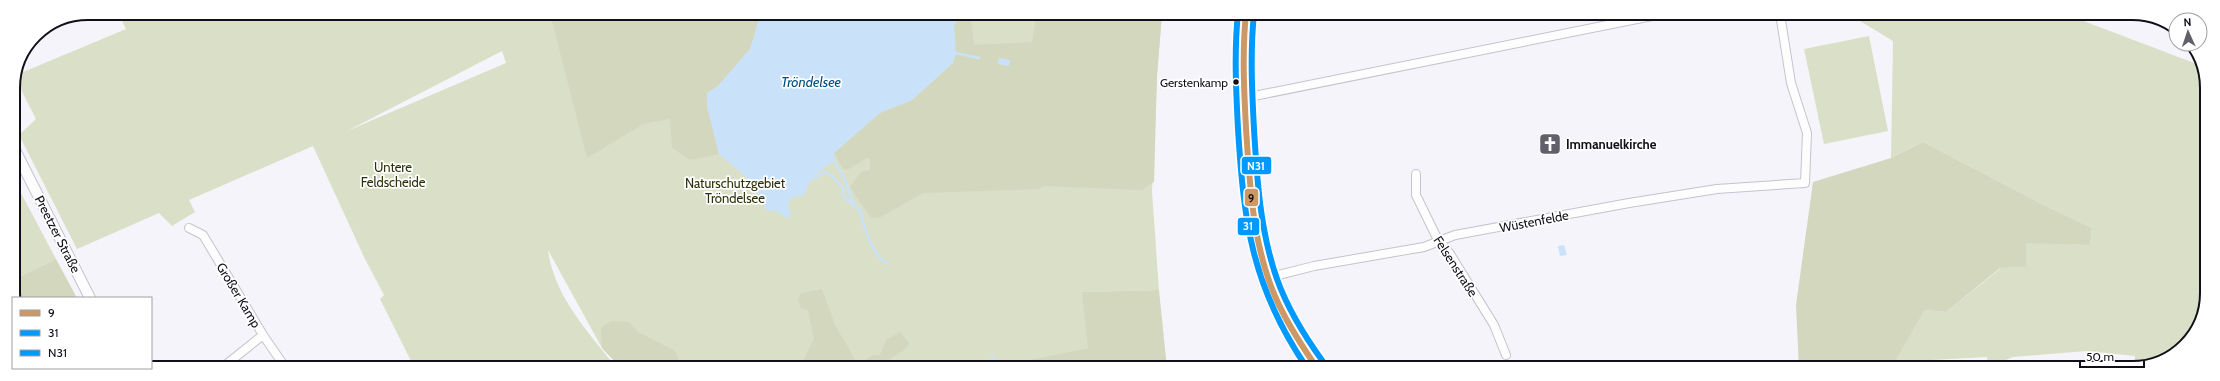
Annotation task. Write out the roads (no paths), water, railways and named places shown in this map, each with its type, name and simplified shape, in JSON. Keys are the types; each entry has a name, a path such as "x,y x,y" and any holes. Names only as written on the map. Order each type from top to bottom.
{"street":[{"path":"1245,20 1243,51 1244,98 1254,224 1260,255 1267,278 1289,326 1312,361"},
{"path":"1244,98 1632,20"},
{"name":"Wüstenfelde","path":"1267,278 1314,266 1424,248 1455,235 1672,196 1717,189 1805,183 1807,133 1791,83 1781,20"},
{"name":"Preetzer Straße","path":"20,160 89,297"},
{"name":"Felsenstraße","path":"1416,174 1416,194 1436,236 1494,325 1506,355"},
{"name":"Großer Kamp","path":"189,228 203,235 263,335 281,361"},
{"path":"230,361 263,335"}],"water":[{"name":"Tröndelsee","path":"759,20 958,20 954,25 956,53 953,63 912,100 880,113 834,153 834,161 816,176 804,195 791,198 788,204 791,216 787,218 774,210 769,211 765,209 764,201 744,175 719,154 707,106 707,93 717,87 750,49"},
{"path":"999,58 1010,60 1009,66 998,64"},
{"path":"1564,245 1567,255 1560,256 1558,246"}],"waterway":[{"path":"956,53 979,58"},
{"path":"834,161 843,175 854,205"},
{"path":"815,178 826,172 831,175 843,188 843,194 847,200 860,210 866,232 873,248 882,260 887,263"},
{"path":"991,356 995,361"}],"place":[{"name":"Gerstenkamp","path":"1236,82"},
{"name":"Immanuelkirche","path":"1550,144"}],"park label":[{"name":"Untere Feldscheide","path":"393,174"},
{"name":"Naturschutzgebiet Tröndelsee","path":"735,190"}]}
